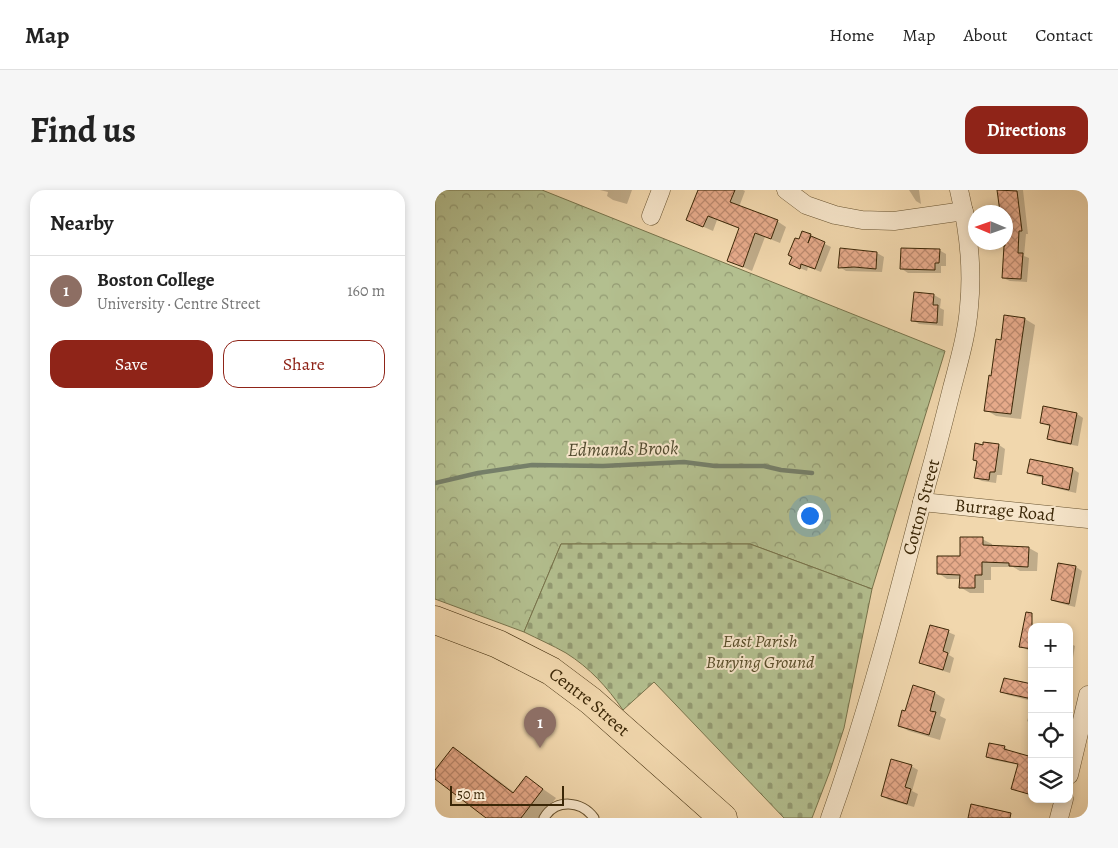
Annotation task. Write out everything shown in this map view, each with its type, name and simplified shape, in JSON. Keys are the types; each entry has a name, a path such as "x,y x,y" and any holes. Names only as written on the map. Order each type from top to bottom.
{"main road":[{"name":"Centre Street","path":"435,620 498,644 551,671 591,700 723,818"}],"street":[{"path":"651,216 661,190"},
{"path":"786,190 806,205 835,215 862,220 894,221 964,211"},
{"name":"Cotton Street","path":"830,818 861,725 923,502 960,356 969,306 970,280 969,246 959,190"},
{"name":"Burrage Road","path":"923,502 1088,519"},
{"path":"1073,758 1088,695"},
{"path":"1059,818 1063,803"}],"lane":[{"path":"544,818 559,805 570,804 580,806 590,812 594,818"}],"green space":[{"path":"435,190 542,190 945,351 872,589 750,544 561,544 524,632 435,599"},
{"name":"East Parish Burying Ground","path":"561,544 750,544 872,589 844,728 812,818 784,818 654,682 623,710 604,686 583,665 566,653 524,632"}],"building":[{"path":"698,190 735,190 730,202 778,220 771,239 755,233 743,267 727,261 739,228 708,216 703,227 686,220"},
{"path":"997,190 1017,191 1022,231 1019,231 1018,253 1023,253 1021,279 1002,278 1004,250 1013,250 1013,205 999,205"},
{"path":"802,231 811,234 808,243 811,236 825,242 815,269 801,264 800,269 789,264 792,257 788,255 795,238 799,239"},
{"path":"840,248 877,252 876,269 838,268"},
{"path":"901,248 940,249 939,263 935,263 935,270 900,269"},
{"path":"914,292 934,294 933,305 938,305 937,323 911,321"},
{"path":"1004,315 1025,318 1011,414 984,411 996,339 1001,340"},
{"path":"1043,406 1077,413 1071,444 1047,439 1050,425 1040,423"},
{"path":"983,442 999,444 995,472 990,472 989,480 974,478 977,461 973,460 975,443 983,445"},
{"path":"1030,459 1073,468 1069,490 1042,484 1043,476 1027,473"},
{"path":"960,537 983,537 983,545 1029,547 1028,567 1009,566 1009,563 982,562 982,575 975,575 975,588 959,588 960,575 937,574 937,556 960,556"},
{"path":"1058,563 1076,566 1069,604 1051,600"},
{"path":"1026,612 1032,613 1032,623 1028,623 1028,648 1019,647"},
{"path":"930,625 949,630 943,651 948,653 943,670 919,663"},
{"path":"1004,678 1028,683 1028,698 1000,692"},
{"path":"913,685 935,692 930,711 936,712 929,735 898,726 902,710 905,711"},
{"path":"989,743 1005,746 1004,749 1028,756 1028,794 1011,789 1018,764 986,757"},
{"path":"453,747 513,793 526,776 543,789 521,818 486,818 435,779 435,770"},
{"path":"891,759 912,765 905,787 911,789 907,804 881,796"},
{"path":"971,804 1011,813 1010,818 968,818"}],"waterway":[{"name":"Edmands Brook","path":"435,483 478,473 532,465 603,466 684,462 715,466 764,466 781,470 812,473"}],"place":[{"name":"Boston College","path":"540,748"}]}
